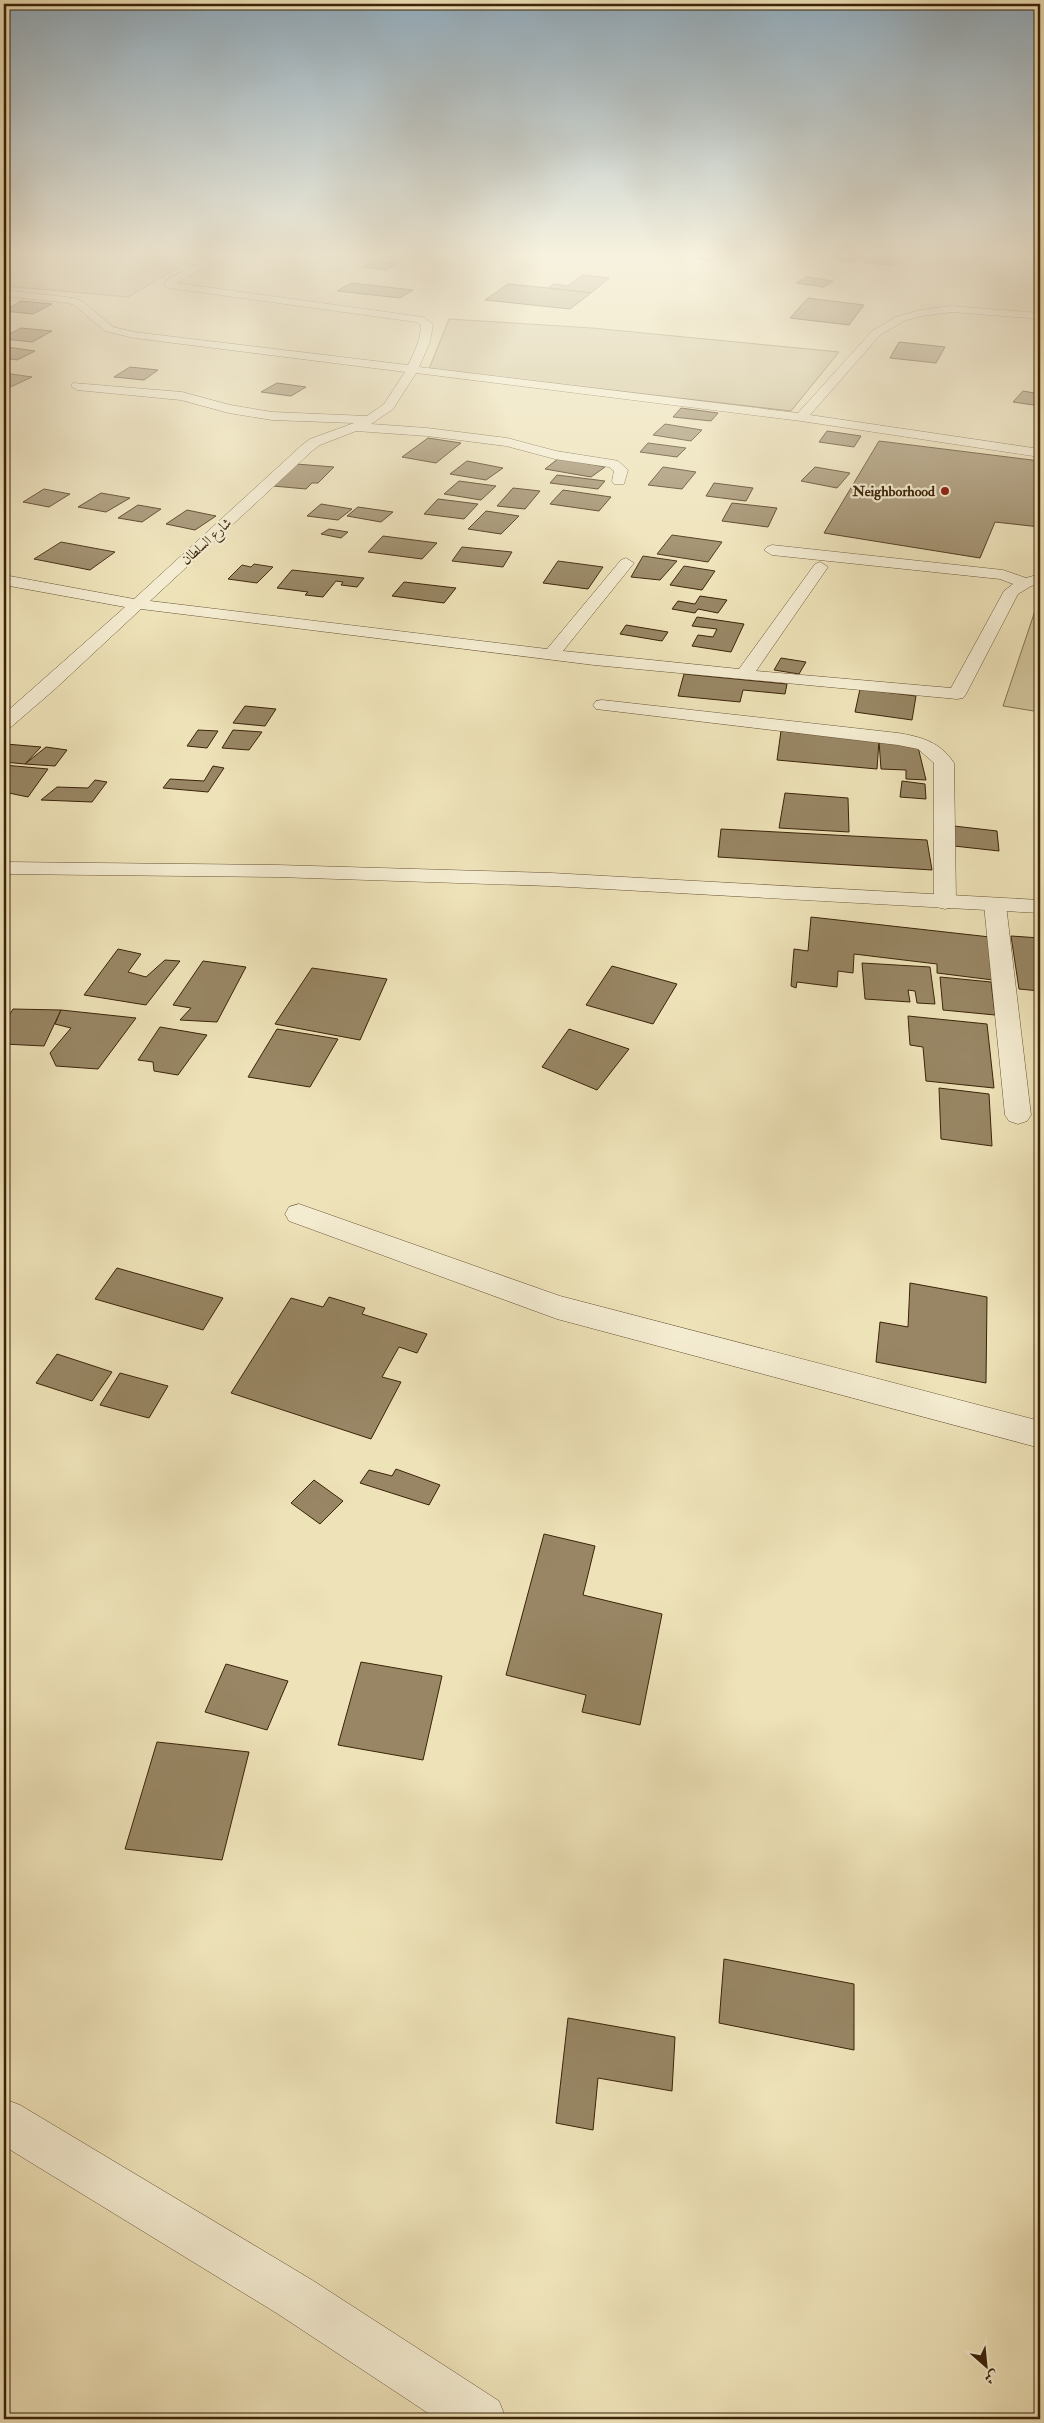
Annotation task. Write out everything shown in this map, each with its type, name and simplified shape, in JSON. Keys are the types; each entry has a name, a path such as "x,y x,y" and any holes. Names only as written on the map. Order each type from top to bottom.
{"street":[{"path":"373,365 801,417 1040,453"},
{"name":"شارع السلطان","path":"4,723 48,686 307,448 316,442 385,411 415,365"},
{"path":"801,417 847,365"},
{"path":"77,386 182,396 222,407 272,416 369,419"},
{"path":"352,427 427,432 507,442 555,455 613,464 621,470 620,482"},
{"path":"772,550 1003,575 1033,580"},
{"path":"551,655 626,563"},
{"path":"744,675 820,567"},
{"path":"4,580 136,604 551,655 958,694 1012,591 1033,580"},
{"path":"602,705 916,741 931,748 938,753 944,763 946,902"},
{"path":"4,868 224,869 438,876 733,888 1040,907"},
{"path":"995,905 1018,1115"},
{"path":"299,1214 557,1307 1040,1435"},
{"path":"4,2121 295,2297 481,2419"}],"shaded area":[{"path":"431,365 828,365 791,411 429,369"},
{"path":"1040,596 1040,712 1003,706"}],"building":[{"path":"130,367 158,370 144,380 114,377"},
{"path":"4,373 32,377 4,390"},
{"path":"277,383 306,387 291,396 261,392"},
{"path":"1023,391 1040,394 1040,406 1013,402"},
{"path":"681,408 718,413 711,421 673,417"},
{"path":"665,424 702,430 691,441 653,435"},
{"path":"827,431 861,436 854,447 819,442"},
{"path":"428,438 461,443 436,463 402,457"},
{"name":"Neighborhood","path":"879,441 1040,461 1040,527 995,522 980,558 824,533"},
{"path":"648,443 686,448 677,457 640,452"},
{"path":"559,458 605,467 591,477 545,469"},
{"path":"467,461 503,468 486,480 450,474"},
{"path":"296,464 334,467 318,483 312,483 306,489 273,486"},
{"path":"663,467 696,472 682,489 648,485"},
{"path":"815,467 850,473 837,488 801,481"},
{"path":"557,475 605,481 598,489 550,483"},
{"path":"459,481 496,486 481,500 444,494"},
{"path":"714,483 753,488 746,501 706,496"},
{"path":"513,488 540,491 525,509 497,506"},
{"path":"44,489 70,494 49,507 23,502"},
{"path":"563,490 611,497 599,511 550,504"},
{"path":"101,493 130,498 106,512 78,507"},
{"path":"438,499 478,504 464,519 424,514"},
{"path":"732,503 777,508 768,527 722,521"},
{"path":"321,504 352,509 338,520 307,516"},
{"path":"138,505 161,509 142,522 118,518"},
{"path":"358,507 393,512 381,522 347,516"},
{"path":"187,510 216,516 195,530 166,524"},
{"path":"486,511 519,516 501,534 468,529"},
{"path":"329,529 348,532 341,538 321,534"},
{"path":"672,535 722,542 708,562 657,554"},
{"path":"383,536 437,543 422,559 368,552"},
{"path":"61,542 115,552 90,570 34,559"},
{"path":"462,547 512,552 503,567 452,561"},
{"path":"643,556 677,561 660,580 631,577"},
{"path":"558,561 603,567 588,589 543,583"},
{"path":"254,564 273,567 257,583 228,579 242,565 251,567"},
{"path":"684,566 715,571 702,590 670,585"},
{"path":"292,570 364,578 357,587 341,585 343,582 336,581 323,597 305,595 308,592 277,588"},
{"path":"404,582 456,588 444,603 392,596"},
{"path":"700,596 727,600 718,613 698,609 695,613 672,609 678,601 695,604"},
{"path":"697,617 744,624 731,652 692,646 698,635 713,637 717,629 692,626"},
{"path":"626,625 668,632 662,641 620,634"},
{"path":"781,658 806,662 799,674 774,670"},
{"path":"684,674 787,684 785,694 743,690 740,702 678,696"},
{"path":"860,689 916,696 912,720 855,712"},
{"path":"245,706 276,709 265,726 233,723"},
{"path":"198,730 218,731 207,748 187,746"},
{"path":"233,730 262,732 249,750 222,748"},
{"path":"781,731 879,741 877,769 777,760"},
{"path":"879,741 918,747 926,780 906,779 906,770 881,769"},
{"path":"4,745 41,747 25,764 4,762 4,758 8,754 4,754"},
{"path":"46,747 67,750 55,766 25,764"},
{"path":"4,765 48,769 28,797 4,792"},
{"path":"213,766 224,768 208,792 163,788 170,779 204,781"},
{"path":"95,780 107,782 92,802 41,800 57,787 88,788"},
{"path":"902,781 925,784 926,799 900,797"},
{"path":"785,793 848,798 849,832 779,828"},
{"path":"954,826 997,831 999,851 954,846"},
{"path":"721,829 927,840 932,870 718,857"},
{"path":"811,917 990,937 993,980 937,973 937,964 854,954 853,973 838,971 837,987 797,982 796,988 791,986 794,949 808,951"},
{"path":"1011,936 1040,938 1040,991 1019,989"},
{"path":"118,949 141,954 128,972 146,977 165,960 180,961 146,1005 84,995"},
{"path":"203,961 246,967 217,1022 180,1020 191,1008 173,1005"},
{"path":"862,963 930,967 935,1004 917,1003 915,991 908,990 910,1002 865,999"},
{"path":"612,966 677,984 653,1024 586,1005"},
{"path":"312,968 387,979 360,1040 275,1024"},
{"path":"940,977 991,982 995,1015 943,1010"},
{"path":"13,1009 61,1010 44,1046 4,1044 4,1024"},
{"path":"61,1010 136,1018 98,1069 56,1066 50,1053 71,1028 55,1024"},
{"path":"908,1016 987,1024 994,1088 926,1081 923,1047 910,1045"},
{"path":"160,1027 207,1035 178,1075 154,1071 153,1062 138,1060"},
{"path":"277,1029 338,1039 310,1087 248,1077"},
{"path":"569,1029 629,1049 597,1090 542,1067"},
{"path":"939,1088 989,1094 992,1146 941,1139"},
{"path":"117,1268 223,1298 203,1330 95,1299"},
{"path":"910,1283 987,1297 986,1383 876,1362 880,1322 908,1327"},
{"path":"329,1297 365,1308 362,1314 427,1334 417,1353 399,1347 382,1377 401,1382 371,1439 231,1393 291,1298 323,1307"},
{"path":"57,1354 112,1372 92,1401 36,1383"},
{"path":"120,1373 168,1386 149,1418 100,1405"},
{"path":"396,1469 440,1485 429,1505 360,1483 369,1470 392,1476"},
{"path":"314,1480 343,1501 320,1524 291,1503"},
{"path":"544,1534 595,1546 583,1595 662,1614 640,1725 582,1712 586,1695 506,1675"},
{"path":"361,1662 442,1676 423,1760 338,1745"},
{"path":"226,1664 288,1681 267,1730 205,1712"},
{"path":"157,1742 249,1752 222,1860 125,1849"},
{"path":"724,1959 854,1984 854,2050 719,2023"},
{"path":"568,2018 675,2037 672,2091 598,2078 593,2130 556,2123"}],"place":[{"name":"Neighborhood","path":"945,491"}]}
